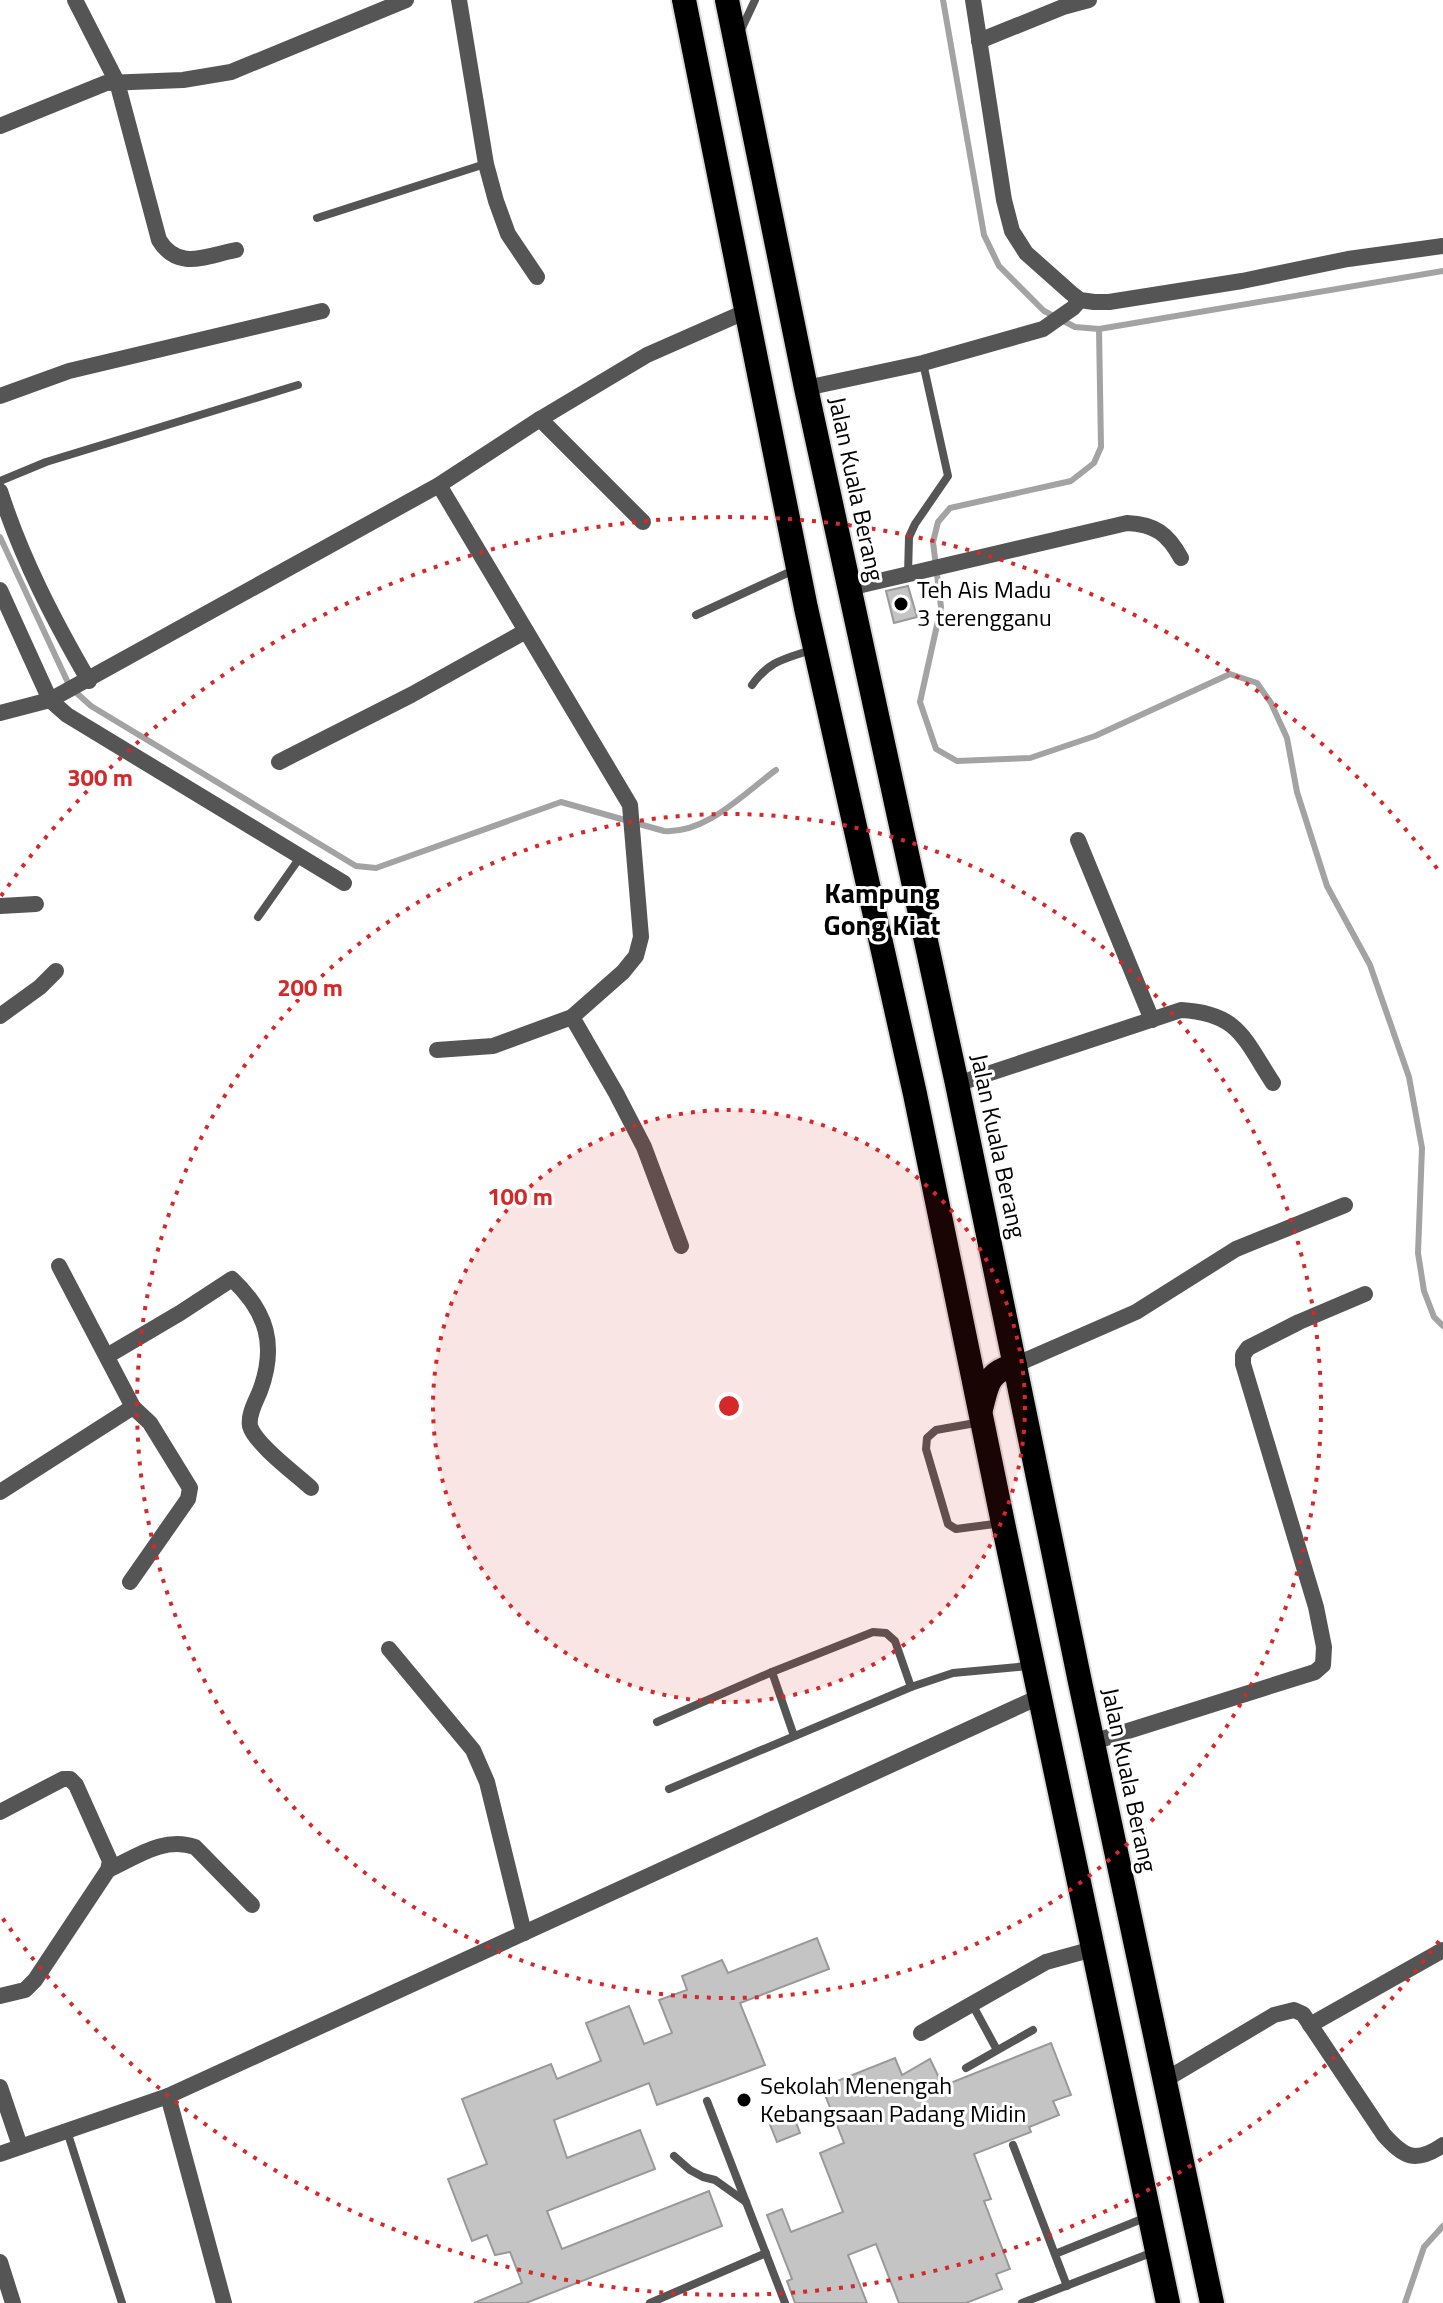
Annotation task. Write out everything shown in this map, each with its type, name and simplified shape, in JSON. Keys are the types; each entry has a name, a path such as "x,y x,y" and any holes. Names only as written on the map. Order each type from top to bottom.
{"highway":[{"path":"684,0 816,649 915,1094 1168,2303"},
{"name":"Jalan Kuala Berang","path":"727,0 806,388 957,1084 1212,2303"},
{"path":"981,1416 992,1376 1015,1365"}],"street":[{"path":"75,0 117,82 159,240 166,251 175,258 185,260 236,250"},
{"path":"0,126 106,83 183,80 231,72 406,0"},
{"path":"459,0 486,164 496,201 508,234 537,277"},
{"path":"973,0 1004,200 1012,231 1035,262 1076,304"},
{"path":"979,41 1063,7 1089,0"},
{"path":"806,388 923,363 1043,329 1076,304 1109,302 1242,281 1348,259 1443,246"},
{"path":"0,396 69,371 322,311"},
{"path":"0,713 55,699 85,683 439,485 540,419 647,355 747,311"},
{"path":"540,419 643,522"},
{"path":"437,1050 493,1046 572,1017 623,972 636,956 641,937 630,805 439,485"},
{"path":"0,491 16,541 85,683"},
{"path":"849,588 1127,523 1144,523 1160,530 1173,543 1181,558"},
{"path":"0,590 55,699 67,715 344,883"},
{"path":"279,762 411,695 526,631"},
{"path":"1078,840 1152,1020"},
{"path":"0,906 36,904"},
{"path":"0,1016 40,987 56,971"},
{"path":"957,1084 1181,1010 1219,1016 1238,1029 1273,1083"},
{"path":"572,1017 644,1147 681,1246"},
{"path":"1015,1365 1136,1312 1236,1249 1345,1205"},
{"path":"59,1266 133,1407 150,1423 190,1488 188,1499 130,1582"},
{"path":"107,1356 232,1279 257,1307 268,1333 269,1362 251,1414 250,1427 258,1439 311,1488"},
{"path":"1093,1742 1315,1672 1323,1665 1324,1647 1316,1607 1243,1364 1243,1355 1248,1348 1299,1322 1365,1294"},
{"path":"0,1492 133,1407"},
{"path":"389,1649 473,1750 487,1782 524,1933"},
{"path":"0,2154 168,2096 1039,1697"},
{"path":"0,1812 63,1779 70,1779 76,1785 108,1854 108,1870"},
{"path":"0,1996 25,1990 35,1980 108,1870 168,1843 195,1847 252,1905"},
{"path":"921,2033 1046,1962 1093,1949"},
{"path":"1310,2025 1443,1950"},
{"path":"1165,2080 1274,2015 1294,2010 1303,2014 1384,2135 1397,2149 1411,2157 1427,2154 1443,2145"},
{"path":"0,2087 20,2146"},
{"path":"168,2096 224,2303"},
{"path":"0,2262 13,2303"}],"lane":[{"path":"736,41 755,0"},
{"path":"317,218 486,164"},
{"path":"908,574 909,537 948,476 923,363"},
{"path":"0,481 46,462 298,385"},
{"path":"696,615 799,568"},
{"path":"752,685 773,663 816,649"},
{"path":"258,917 301,856"},
{"path":"981,1416 936,1430 927,1438 926,1449 943,1516 948,1524 956,1529 1003,1523"},
{"path":"657,1722 873,1632 886,1633 895,1641 911,1687"},
{"path":"669,1789 911,1687 953,1673 1033,1666"},
{"path":"772,1672 794,1736"},
{"path":"972,2004 997,2050"},
{"path":"966,2068 1033,2030"},
{"path":"707,2101 785,2303"},
{"path":"67,2131 122,2303"},
{"path":"1013,2145 1067,2286"},
{"path":"674,2156 690,2170 715,2180 746,2203"},
{"path":"1055,2254 1150,2216"},
{"path":"1022,2303 1157,2250"},
{"path":"650,2303 766,2253"}],"building":[{"name":"Teh Ais Madu 3 terengganu","path":"908,586 917,617 894,623 886,591"},
{"path":"817,1938 829,1969 740,2003 765,2065 657,2105 649,2083 554,2120 567,2158 640,2130 655,2169 547,2211 562,2249 709,2191 722,2226 526,2303 474,2303 522,2283 510,2252 495,2255 487,2235 472,2241 448,2179 487,2164 462,2099 551,2064 557,2079 601,2061 586,2023 629,2006 644,2044 672,2033 659,2000 687,1990 682,1976 722,1960 728,1973"},
{"path":"1051,2043 1071,2095 1053,2101 1059,2115 1029,2127 1031,2132 974,2154 991,2199 984,2201 1010,2269 996,2274 1002,2289 966,2303 899,2303 876,2244 848,2255 867,2303 795,2303 787,2281 792,2279 767,2215 782,2209 791,2232 843,2212 820,2153 844,2143 822,2087 895,2058 902,2075 930,2059 943,2086"},
{"path":"792,2112 800,2133 777,2142 769,2122"}],"waterway":[{"path":"943,0 984,235 999,266 1044,311 1075,327 1099,329 1443,271"},
{"path":"1099,329 1101,447 1094,463 1071,481 950,508 938,522 933,542 941,607 920,702 936,749 957,761 1030,758 1095,736 1230,674 1257,683 1271,703 1287,738 1297,792 1327,886 1370,965 1409,1077 1422,1148 1418,1253 1424,1291 1434,1317 1443,1326"},
{"path":"0,537 70,687 91,706 356,866 376,868 561,802 664,831 680,830 695,826 723,811 776,770"},
{"path":"1405,2303 1424,2247 1443,2226"}],"place":[{"name":"Teh Ais Madu 3 terengganu","path":"901,604"},
{"name":"Sekolah Menengah Kebangsaan Padang Midin","path":"744,2100"}],"district":[{"name":"Kampung Gong Kiat","path":"882,909"}]}
